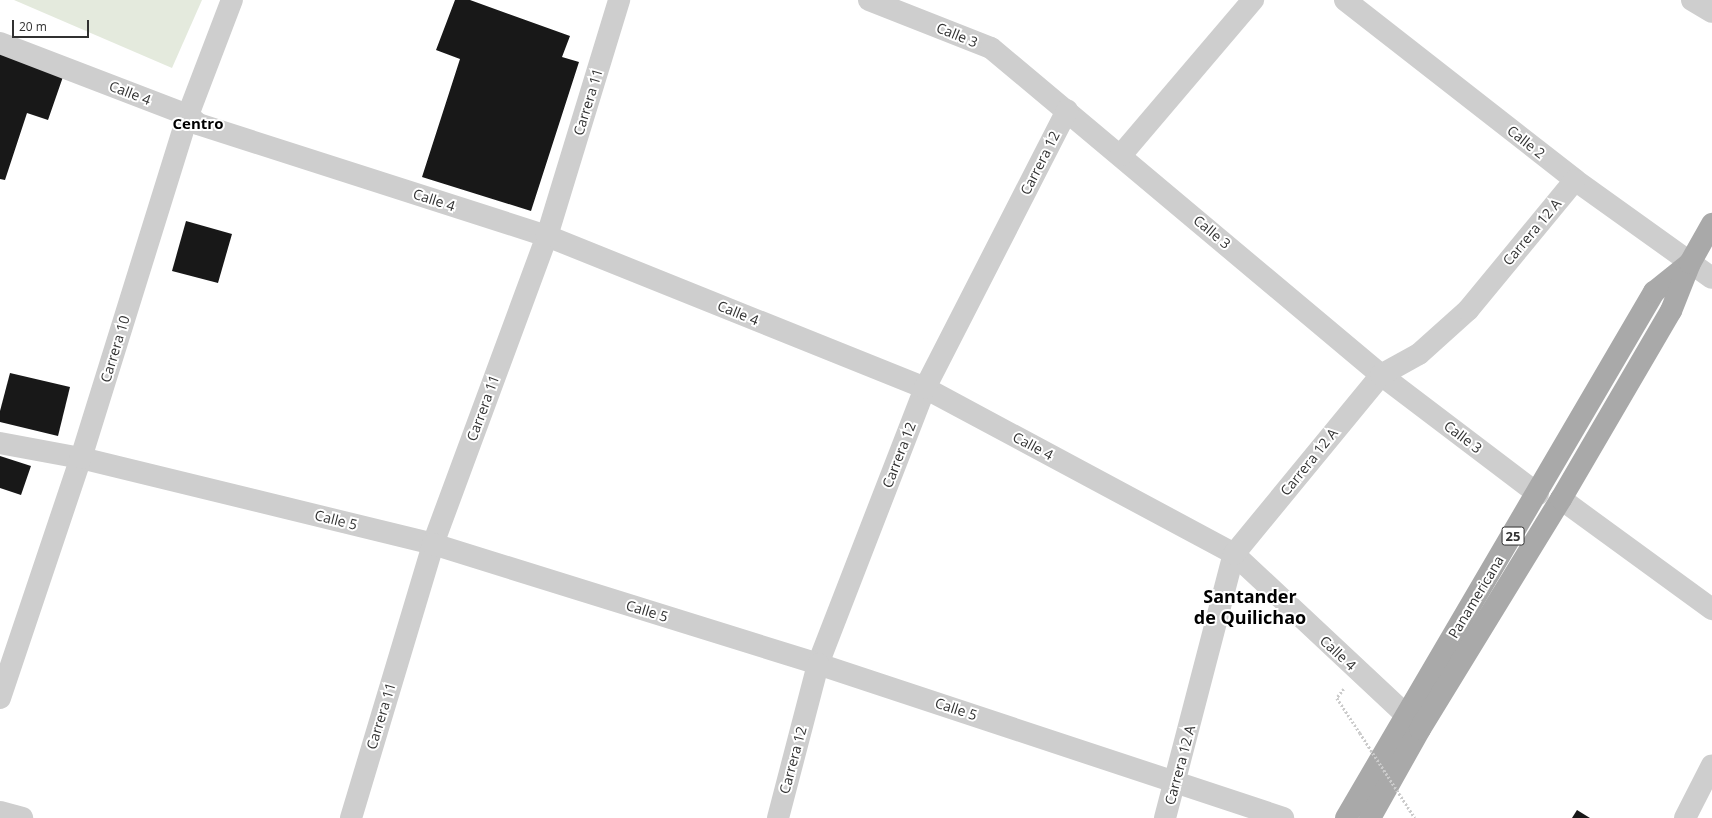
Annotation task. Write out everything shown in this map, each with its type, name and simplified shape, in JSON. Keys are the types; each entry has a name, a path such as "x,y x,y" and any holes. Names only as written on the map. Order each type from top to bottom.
{"main road":[{"name":"Panamericana","path":"1370,818 1420,729 1561,499 1671,311 1690,263 1712,224"},
{"name":"Panamericana","path":"1346,818 1405,714 1538,494 1654,292 1690,263"}],"street":[{"name":"Carrera 10","path":"0,698 81,458 188,116 232,0"},
{"name":"Carrera 11","path":"351,818 433,544 547,236 619,0"},
{"name":"Calle 3","path":"869,0 991,48 1121,155 1381,375 1538,494"},
{"path":"1121,155 1253,0"},
{"name":"Calle 2","path":"1345,0 1575,180 1712,278"},
{"path":"1692,0 1712,12"},
{"name":"Calle 4","path":"0,43 188,116 198,124 547,236 925,388 1234,554 1405,714"},
{"name":"Carrera 12","path":"778,818 818,664 925,388 1067,110"},
{"name":"Carrera 12 A","path":"1165,818 1176,782 1234,554 1381,375 1419,354 1468,310 1575,180"},
{"name":"Calle 5","path":"0,444 81,458 433,544 818,664 1283,818"},
{"path":"1561,499 1712,609"},
{"path":"1685,818 1712,765"},
{"path":"0,812 22,818"}],"path":[{"path":"1337,698 1415,818"}],"shaded area":[{"path":"14,0 202,0 172,68"}],"building":[{"path":"455,0 470,0 570,36 562,57 579,62 531,211 422,177 460,59 436,50"},
{"path":"0,50 65,71 48,120 27,113 5,180 0,179"},
{"path":"186,221 232,234 218,283 172,271"},
{"path":"10,373 70,387 58,436 0,422 0,411"},
{"path":"0,456 31,466 21,495 0,488"},
{"path":"1577,810 1590,818 1572,818"}],"district":[{"name":"Centro","path":"198,124"},
{"name":"Santander de Quilichao","path":"1250,607"}]}
